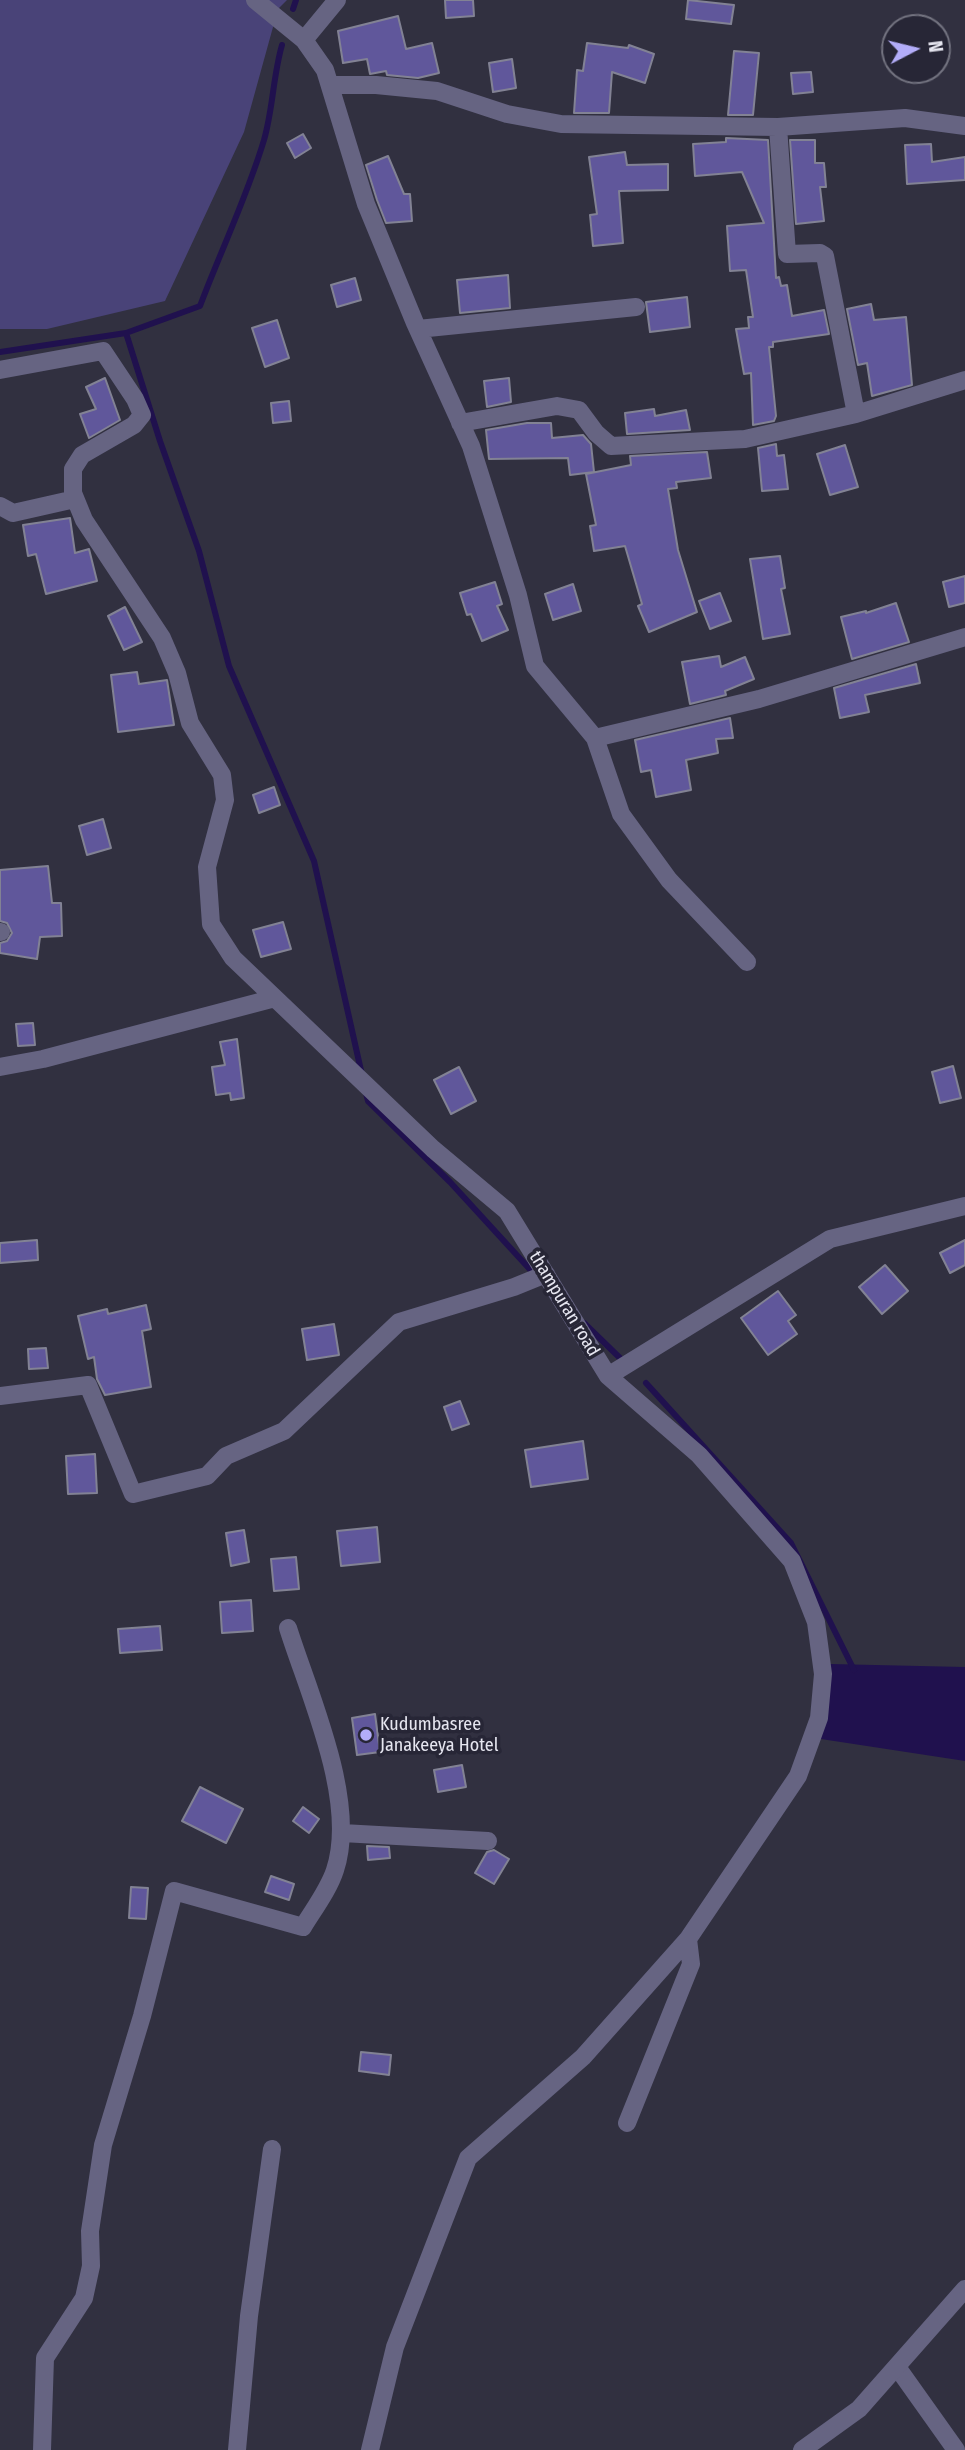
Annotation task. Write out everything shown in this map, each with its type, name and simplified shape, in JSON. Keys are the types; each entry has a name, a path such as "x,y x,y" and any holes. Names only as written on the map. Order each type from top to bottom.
{"street":[{"path":"255,0 304,40 325,70 366,204 471,446 518,595 535,666 595,738 621,814 669,880 747,962"},
{"path":"304,40 337,0"},
{"path":"330,85 376,85 436,91 507,114 561,124 778,127 905,118 965,126"},
{"path":"778,127 787,254 820,253 829,265 856,414"},
{"path":"418,329 636,307"},
{"path":"0,370 103,351 135,398 142,415 134,425 82,456 74,469 72,493 75,499 13,513 0,506"},
{"path":"460,423 557,406 579,411 596,433 611,446 745,439 856,414 965,380"},
{"name":"thampuran road","path":"75,499 84,520 111,564 162,638 177,673 190,723 222,775 225,800 207,867 211,924 233,958 433,1149 507,1211 608,1376 699,1455 792,1561 816,1622 823,1674 819,1718 798,1776 688,1939 583,2057 468,2158 394,2347 370,2450"},
{"path":"595,738 759,699 965,638"},
{"path":"0,1067 43,1059 275,998"},
{"path":"608,1376 830,1239 965,1206"},
{"path":"0,1396 88,1385 133,1494 207,1476 226,1456 284,1431 399,1322 545,1274"},
{"path":"42,2450 45,2358 84,2298 91,2266 90,2231 103,2145 142,2016 174,1891 303,1927 335,1871 342,1833 328,1754 288,1629"},
{"path":"342,1833 488,1841"},
{"path":"627,2123 691,1964 688,1939"},
{"path":"237,2450 249,2316 272,2149"},
{"path":"802,2450 859,2409 965,2288"},
{"path":"897,2367 956,2450"}],"shaded area":[{"path":"0,0 287,0 278,9 244,132 165,301 47,329 0,329"},
{"path":"830,1664 965,1667 965,1761 821,1739"}],"building":[{"path":"445,0 473,0 474,16 446,18"},
{"path":"688,0 734,5 731,24 686,19"},
{"path":"398,16 406,49 432,43 439,73 418,78 387,75 386,71 370,74 367,59 343,63 338,31"},
{"path":"587,43 628,48 629,45 654,54 645,83 612,72 609,113 574,113 577,70 583,71"},
{"path":"734,51 759,53 753,115 728,115"},
{"path":"512,59 516,88 493,92 489,63"},
{"path":"811,72 813,92 793,94 791,73"},
{"path":"303,134 311,148 295,158 287,143"},
{"path":"726,138 768,140 776,278 779,277 781,286 787,285 792,316 824,310 829,334 773,342 773,347 769,347 776,416 774,421 753,425 751,373 744,374 736,329 749,328 748,317 753,317 746,270 730,271 727,226 764,223 742,172 695,176 693,144 726,142"},
{"path":"790,140 815,140 815,163 824,163 826,187 820,187 824,221 796,224"},
{"path":"931,144 932,162 965,157 965,180 907,184 905,145"},
{"path":"625,152 627,165 668,164 668,190 619,191 623,243 593,246 590,215 597,214 589,157"},
{"path":"388,156 404,194 410,194 412,221 386,223 377,200 366,165"},
{"path":"508,275 510,308 460,313 457,280"},
{"path":"355,278 361,300 337,307 331,285"},
{"path":"687,297 690,327 650,332 646,302"},
{"path":"871,304 874,320 906,317 912,385 872,396 867,363 858,365 847,309"},
{"path":"277,320 289,358 265,367 252,328"},
{"path":"105,378 120,420 89,438 80,414 96,409 86,387"},
{"path":"509,378 511,402 487,407 484,381"},
{"path":"289,401 291,421 273,423 271,403"},
{"path":"654,409 655,416 686,410 690,430 627,434 625,413"},
{"path":"527,423 551,423 552,438 583,435 591,444 594,472 570,475 568,458 489,459 486,430"},
{"path":"776,444 777,456 784,455 788,489 762,491 758,448"},
{"path":"845,445 858,487 830,495 817,454"},
{"path":"707,452 711,478 676,482 677,488 668,489 678,550 697,612 649,632 638,606 642,604 625,546 594,551 590,526 596,525 586,474 631,465 630,456"},
{"path":"70,518 75,553 89,549 97,581 46,594 36,554 28,556 23,525"},
{"path":"780,556 785,588 781,589 790,634 763,639 750,559"},
{"path":"965,576 965,603 949,607 943,582"},
{"path":"495,582 502,604 497,606 508,630 482,641 471,614 467,615 460,593"},
{"path":"573,584 581,611 553,620 545,594"},
{"path":"720,593 731,621 710,629 699,601"},
{"path":"896,603 909,642 852,659 841,617 866,613"},
{"path":"125,607 142,642 124,650 108,616"},
{"path":"719,656 721,667 745,657 754,679 725,691 726,695 690,704 682,662"},
{"path":"916,664 920,683 865,695 869,712 840,718 834,688"},
{"path":"137,672 139,684 167,680 174,725 118,732 111,675"},
{"path":"730,718 733,738 716,739 718,753 686,760 691,790 656,797 651,770 641,772 635,740"},
{"path":"274,787 280,805 259,813 253,795"},
{"path":"103,819 111,848 87,855 79,826"},
{"path":"48,866 52,903 61,903 62,936 40,937 37,959 0,953 0,943 7,941 12,933 7,923 0,921 0,870"},
{"path":"283,922 291,949 261,957 253,930"},
{"path":"33,1023 35,1045 18,1046 16,1024"},
{"path":"237,1039 244,1098 231,1100 230,1093 216,1095 212,1067 225,1065 220,1042"},
{"path":"953,1066 961,1098 940,1103 932,1072"},
{"path":"459,1067 476,1101 451,1114 434,1080"},
{"path":"37,1240 38,1260 0,1263 0,1243"},
{"path":"965,1240 965,1265 950,1273 940,1253"},
{"path":"885,1265 908,1291 882,1314 859,1287"},
{"path":"778,1291 796,1315 788,1321 797,1334 768,1355 741,1318"},
{"path":"146,1305 151,1329 142,1331 151,1387 105,1395 97,1379 94,1357 88,1359 78,1316 107,1309 108,1314"},
{"path":"334,1324 339,1355 307,1360 302,1329"},
{"path":"46,1348 48,1368 29,1369 28,1349"},
{"path":"460,1401 469,1424 452,1430 444,1407"},
{"path":"583,1441 588,1479 531,1487 525,1450"},
{"path":"95,1454 97,1493 68,1494 66,1456"},
{"path":"377,1527 380,1562 341,1566 337,1531"},
{"path":"244,1530 249,1562 231,1566 226,1533"},
{"path":"296,1557 299,1589 274,1591 271,1559"},
{"path":"251,1600 253,1631 222,1633 220,1602"},
{"path":"160,1626 162,1650 120,1653 118,1629"},
{"name":"Kudumbasree Janakeeya Hotel","path":"375,1714 380,1752 357,1755 352,1718"},
{"path":"462,1765 466,1787 438,1792 434,1770"},
{"path":"200,1787 243,1809 226,1843 182,1821"},
{"path":"303,1807 319,1819 309,1833 293,1821"},
{"path":"367,1846 389,1847 390,1858 368,1860"},
{"path":"494,1850 509,1859 494,1884 475,1873 487,1852"},
{"path":"271,1876 294,1884 289,1900 265,1892"},
{"path":"131,1887 148,1888 146,1919 129,1918"},
{"path":"361,2052 391,2055 389,2075 359,2071"}],"waterway":[{"path":"293,9 296,0"},
{"path":"0,352 126,333 200,306 242,203 264,140 282,45"},
{"path":"126,333 199,551 229,666 314,861 362,1075"},
{"path":"366,1093 368,1101 450,1182 536,1276"},
{"path":"584,1323 620,1358"},
{"path":"646,1383 791,1543 854,1670"}],"place":[{"name":"Kudumbasree Janakeeya Hotel","path":"366,1735"}]}
